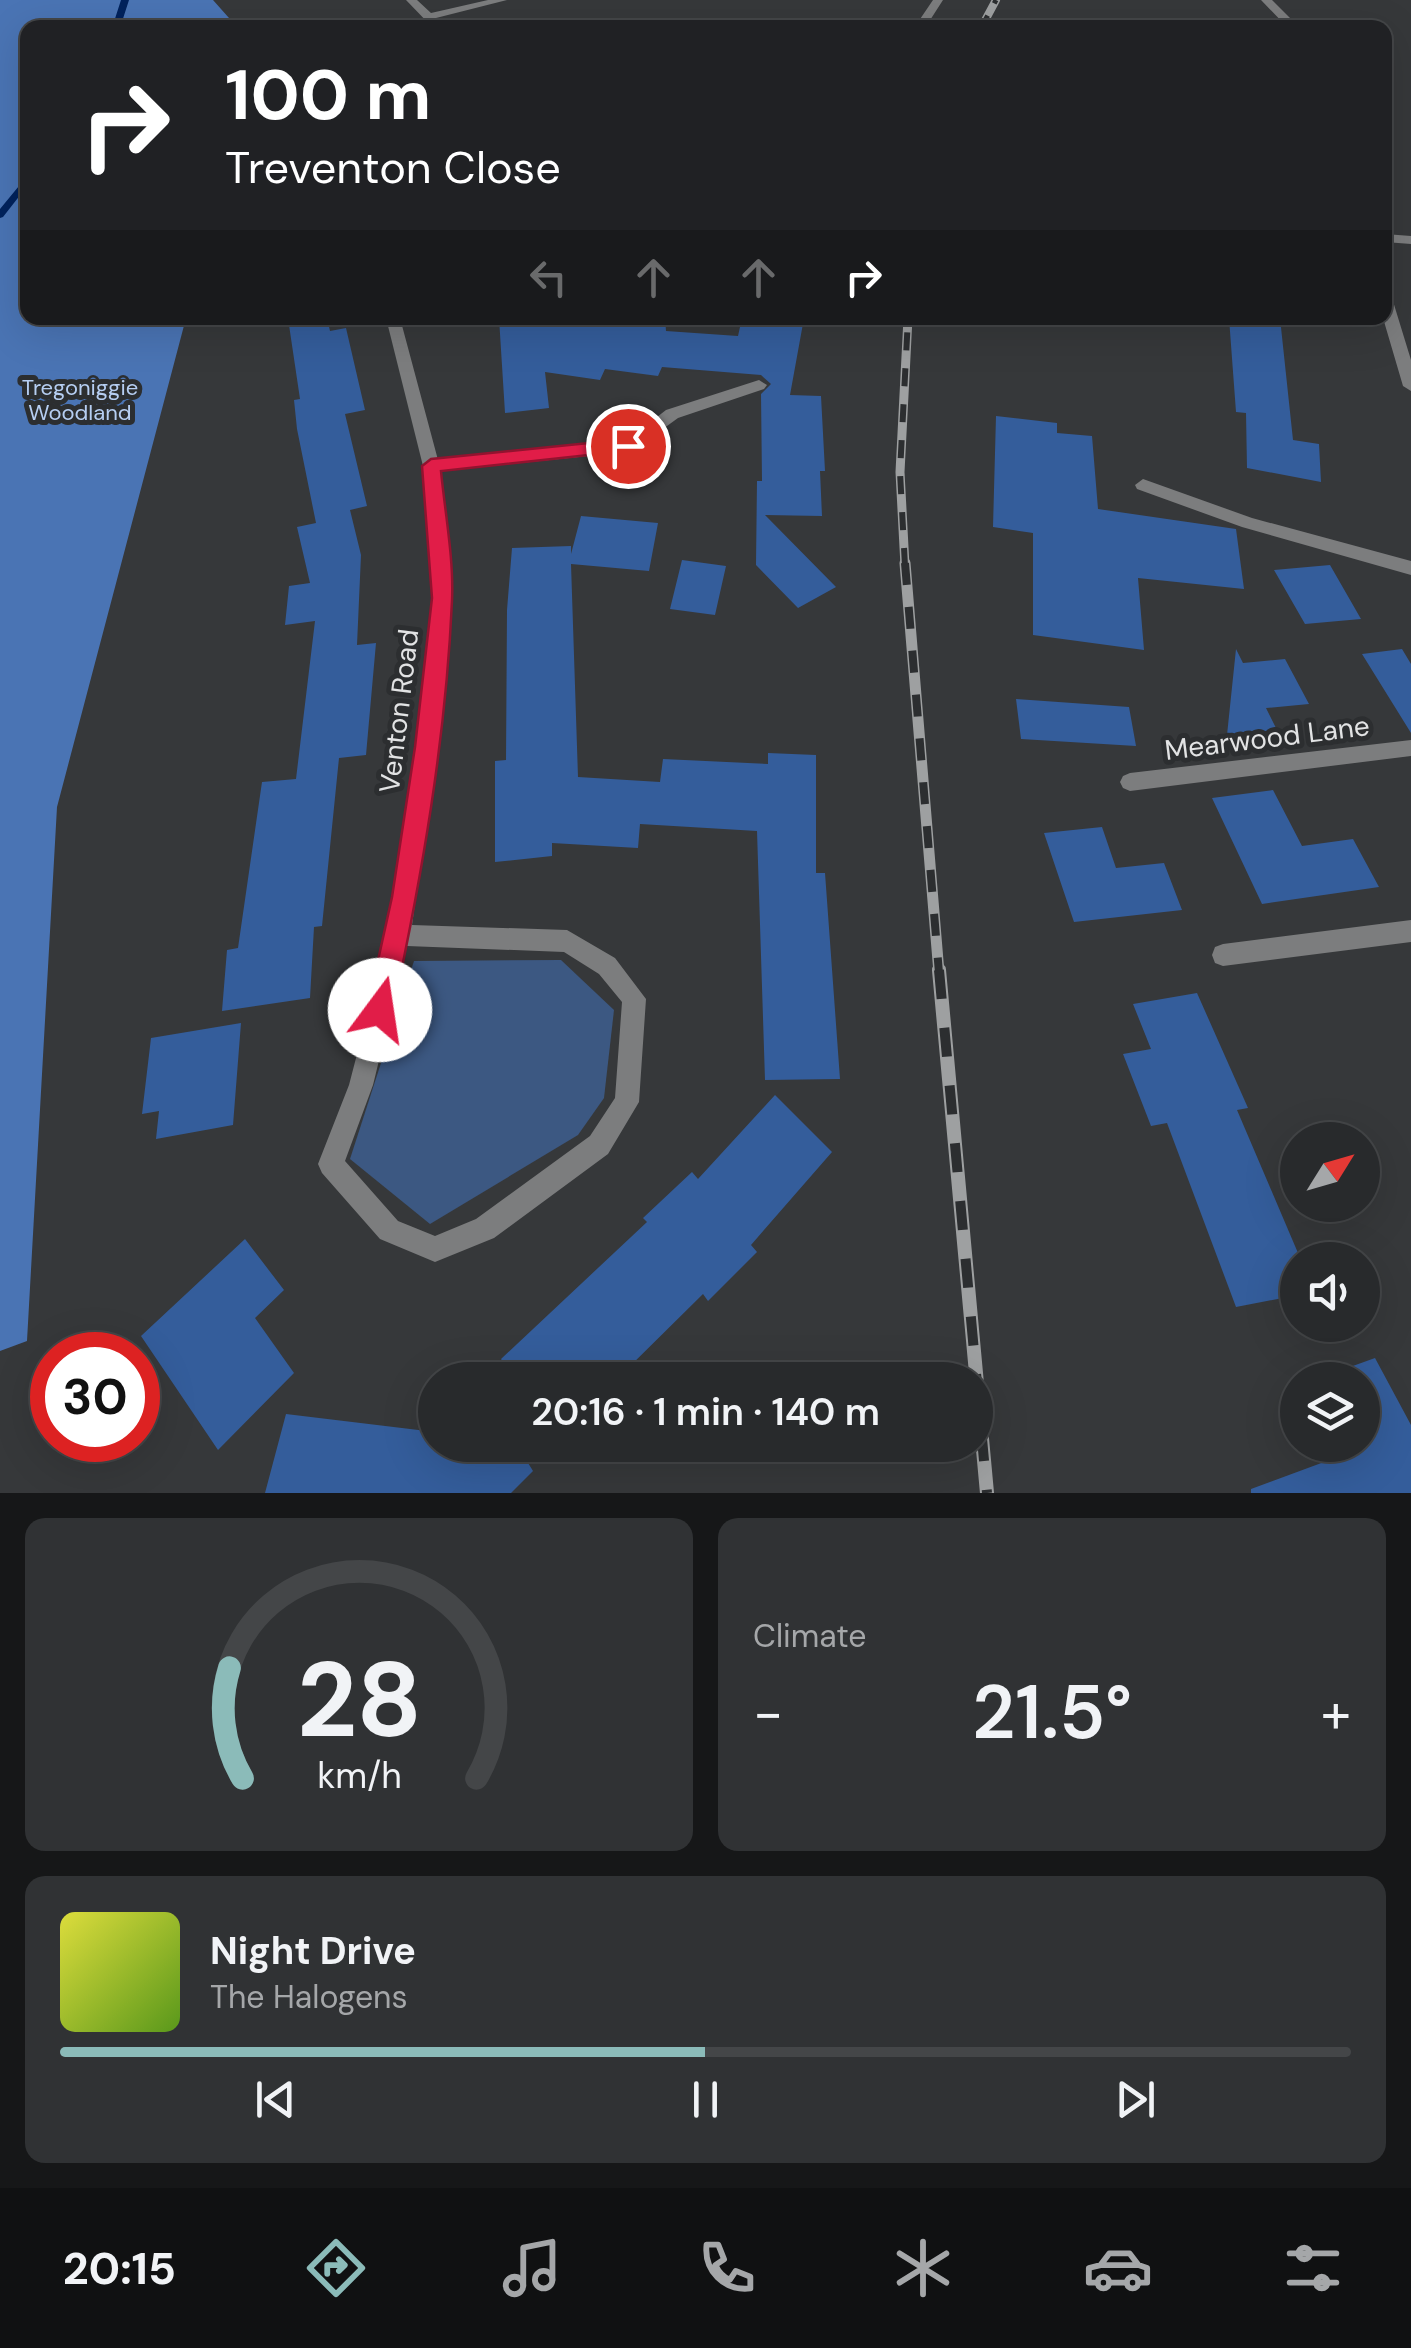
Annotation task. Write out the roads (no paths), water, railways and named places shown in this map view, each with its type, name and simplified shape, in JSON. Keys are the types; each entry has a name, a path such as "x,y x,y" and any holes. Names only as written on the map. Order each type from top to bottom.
{"street":[{"path":"411,0 433,20"},
{"path":"441,20 502,0"},
{"path":"1266,0 1287,20"},
{"path":"1392,322 1411,386"},
{"name":"Venton Road","path":"395,325 431,466 442,598 427,747 399,935 361,1085 331,1164 389,1230 435,1249 485,1229 599,1144 627,1102 634,999 608,966 567,941 399,935"},
{"path":"431,466 628,446 672,414 760,385"},
{"path":"1142,485 1248,523 1411,568"},
{"name":"Mearwood Lane","path":"1130,782 1411,748"},
{"path":"1223,955 1411,931"}],"waterway":[{"path":"119,20 125,0"},
{"path":"0,215 20,189"}],"railway":[{"path":"985,20 996,0"},
{"path":"905,566 900,472 908,325"},
{"path":"905,563 939,973"},
{"path":"939,970 987,1493"}],"park label":[{"name":"Tregoniggie Woodland","path":"80,400"}]}
